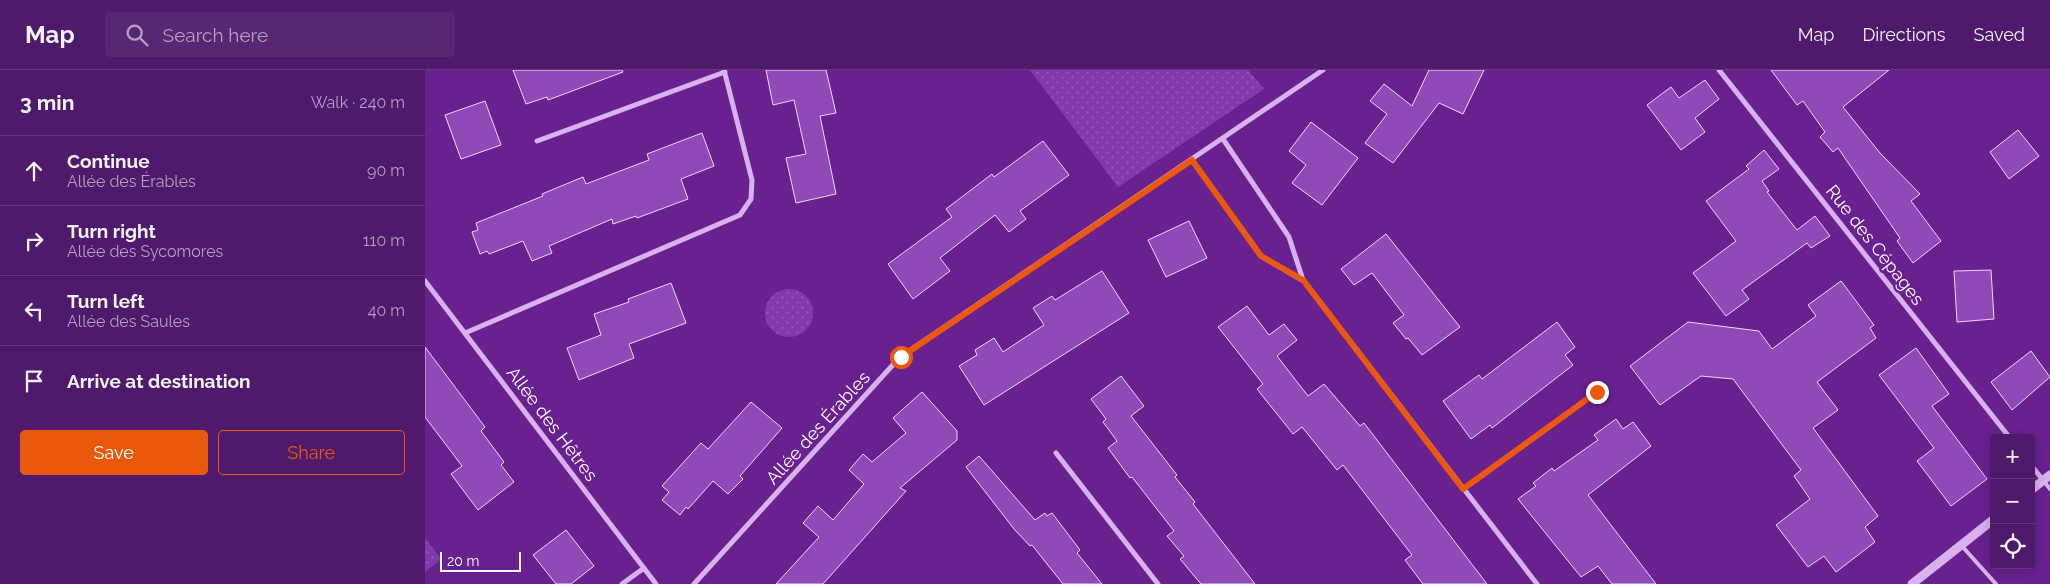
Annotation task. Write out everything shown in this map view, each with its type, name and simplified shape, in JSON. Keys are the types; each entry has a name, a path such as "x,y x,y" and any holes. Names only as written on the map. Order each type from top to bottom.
{"street":[{"name":"Allée des Érables","path":"694,584 901,357 1323,70"},
{"name":"Rue des Cépages","path":"1719,70 2007,434"},
{"path":"465,333 740,215 751,200 752,180 725,71 537,141"},
{"path":"1223,139 1289,237 1303,280 1537,584"},
{"path":"1192,160 1261,256 1303,280"},
{"name":"Allée des Hêtres","path":"425,282 656,584"},
{"path":"1463,489 1597,392"},
{"path":"1056,453 1157,584"},
{"path":"2035,468 2047,477 2035,487"},
{"path":"1912,584 1990,522"},
{"path":"622,584 644,568"}],"lane":[{"path":"2047,477 2050,488"},
{"path":"1961,545 1996,584"}],"shaded area":[{"path":"1030,70 1248,70 1264,89 1118,187"},
{"path":"784,289 794,289 806,296 813,308 813,318 806,330 794,337 784,337 776,333 769,326 765,318 765,308 769,300 776,293"},
{"path":"425,538 441,559 425,572"}],"building":[{"path":"513,70 622,70 623,72 548,100 547,97 526,104"},
{"path":"766,70 826,70 836,113 820,116 836,194 796,203 786,158 806,154 794,100 773,105"},
{"path":"1429,70 1484,70 1463,114 1439,103 1393,163 1365,143 1387,114 1370,101 1384,84 1412,106"},
{"path":"1771,70 1889,70 1843,107 1880,153 1920,194 1911,201 1941,241 1913,263 1897,241 1900,238 1838,148 1833,152 1820,137 1825,132 1803,101 1797,105"},
{"path":"1705,80 1719,99 1695,118 1705,132 1681,150 1647,105 1671,87 1679,98"},
{"path":"485,101 501,145 461,159 445,115"},
{"path":"1311,122 1358,158 1322,205 1292,183 1306,165 1289,151"},
{"path":"2018,130 2039,156 2009,179 1990,152"},
{"path":"702,133 714,166 681,179 688,199 637,218 636,216 613,224 612,219 549,246 552,253 532,261 523,241 489,254 487,251 480,254 472,232 478,230 476,223 543,196 542,194 583,177 586,184 649,160 647,154"},
{"path":"1043,141 1069,175 1020,211 1026,219 1009,232 995,215 940,258 950,271 913,299 888,264 952,217 946,209 992,174 994,177"},
{"path":"1764,150 1779,169 1762,181 1769,191 1767,192 1797,230 1815,216 1830,236 1811,248 1807,243 1742,290 1749,299 1726,316 1693,273 1736,241 1706,201 1749,169 1746,166"},
{"path":"1189,221 1207,258 1166,277 1148,240"},
{"path":"1386,234 1460,327 1422,355 1393,323 1404,315 1372,273 1354,285 1341,269"},
{"path":"1991,270 1994,319 1957,322 1954,271"},
{"path":"1102,271 1129,313 984,405 959,366 977,355 975,350 994,338 1003,352 1044,325 1033,308 1052,296 1055,300"},
{"path":"1841,281 1874,325 1870,328 1876,338 1817,382 1838,410 1813,428 1878,516 1865,527 1875,542 1836,572 1824,556 1808,567 1776,525 1810,499 1794,476 1801,470 1733,379 1701,376 1660,405 1630,366 1688,322 1759,331 1772,349 1816,316 1808,305"},
{"path":"671,283 686,323 629,344 634,358 579,380 567,348 601,335 594,314 629,302 628,299"},
{"path":"1247,306 1269,335 1284,324 1297,340 1277,356 1308,396 1324,384 1360,426 1364,423 1487,584 1423,584 1405,560 1412,555 1343,465 1337,470 1302,427 1293,434 1257,389 1263,384 1218,327"},
{"path":"1557,322 1575,347 1565,355 1573,365 1492,428 1490,425 1471,439 1443,401 1479,375 1482,379"},
{"path":"425,347 485,427 481,431 504,462 501,465 514,482 478,510 451,474 462,466 425,417"},
{"path":"1916,348 1949,394 1932,406 1987,479 1951,506 1917,461 1934,448 1879,375"},
{"path":"2031,351 2050,377 2012,410 1991,382"},
{"path":"1121,376 1144,406 1131,416 1177,475 1175,477 1195,502 1193,504 1255,584 1201,584 1180,559 1184,556 1167,536 1174,531 1108,448 1117,441 1103,422 1106,419 1091,399"},
{"path":"922,392 957,431 957,440 900,488 906,491 823,584 776,584 819,537 803,523 818,506 833,520 864,484 849,470 863,454 872,462 906,433 893,418"},
{"path":"751,402 782,428 740,476 743,479 728,494 713,481 688,509 686,507 680,515 662,500 669,492 662,486 701,443 708,449"},
{"path":"1616,419 1623,429 1633,422 1651,446 1588,495 1656,584 1612,584 1598,566 1581,577 1518,499 1536,486 1533,483 1552,468 1554,471 1598,440 1594,435"},
{"path":"979,456 1035,520 1045,513 1047,516 1052,513 1080,550 1077,553 1102,584 1063,584 1032,545 1030,546 1014,529 966,467"},
{"path":"566,530 594,566 571,584 556,584 533,555"}],"route":[{"path":"901,357 1192,160 1261,256 1303,280 1463,489 1597,392"}]}
